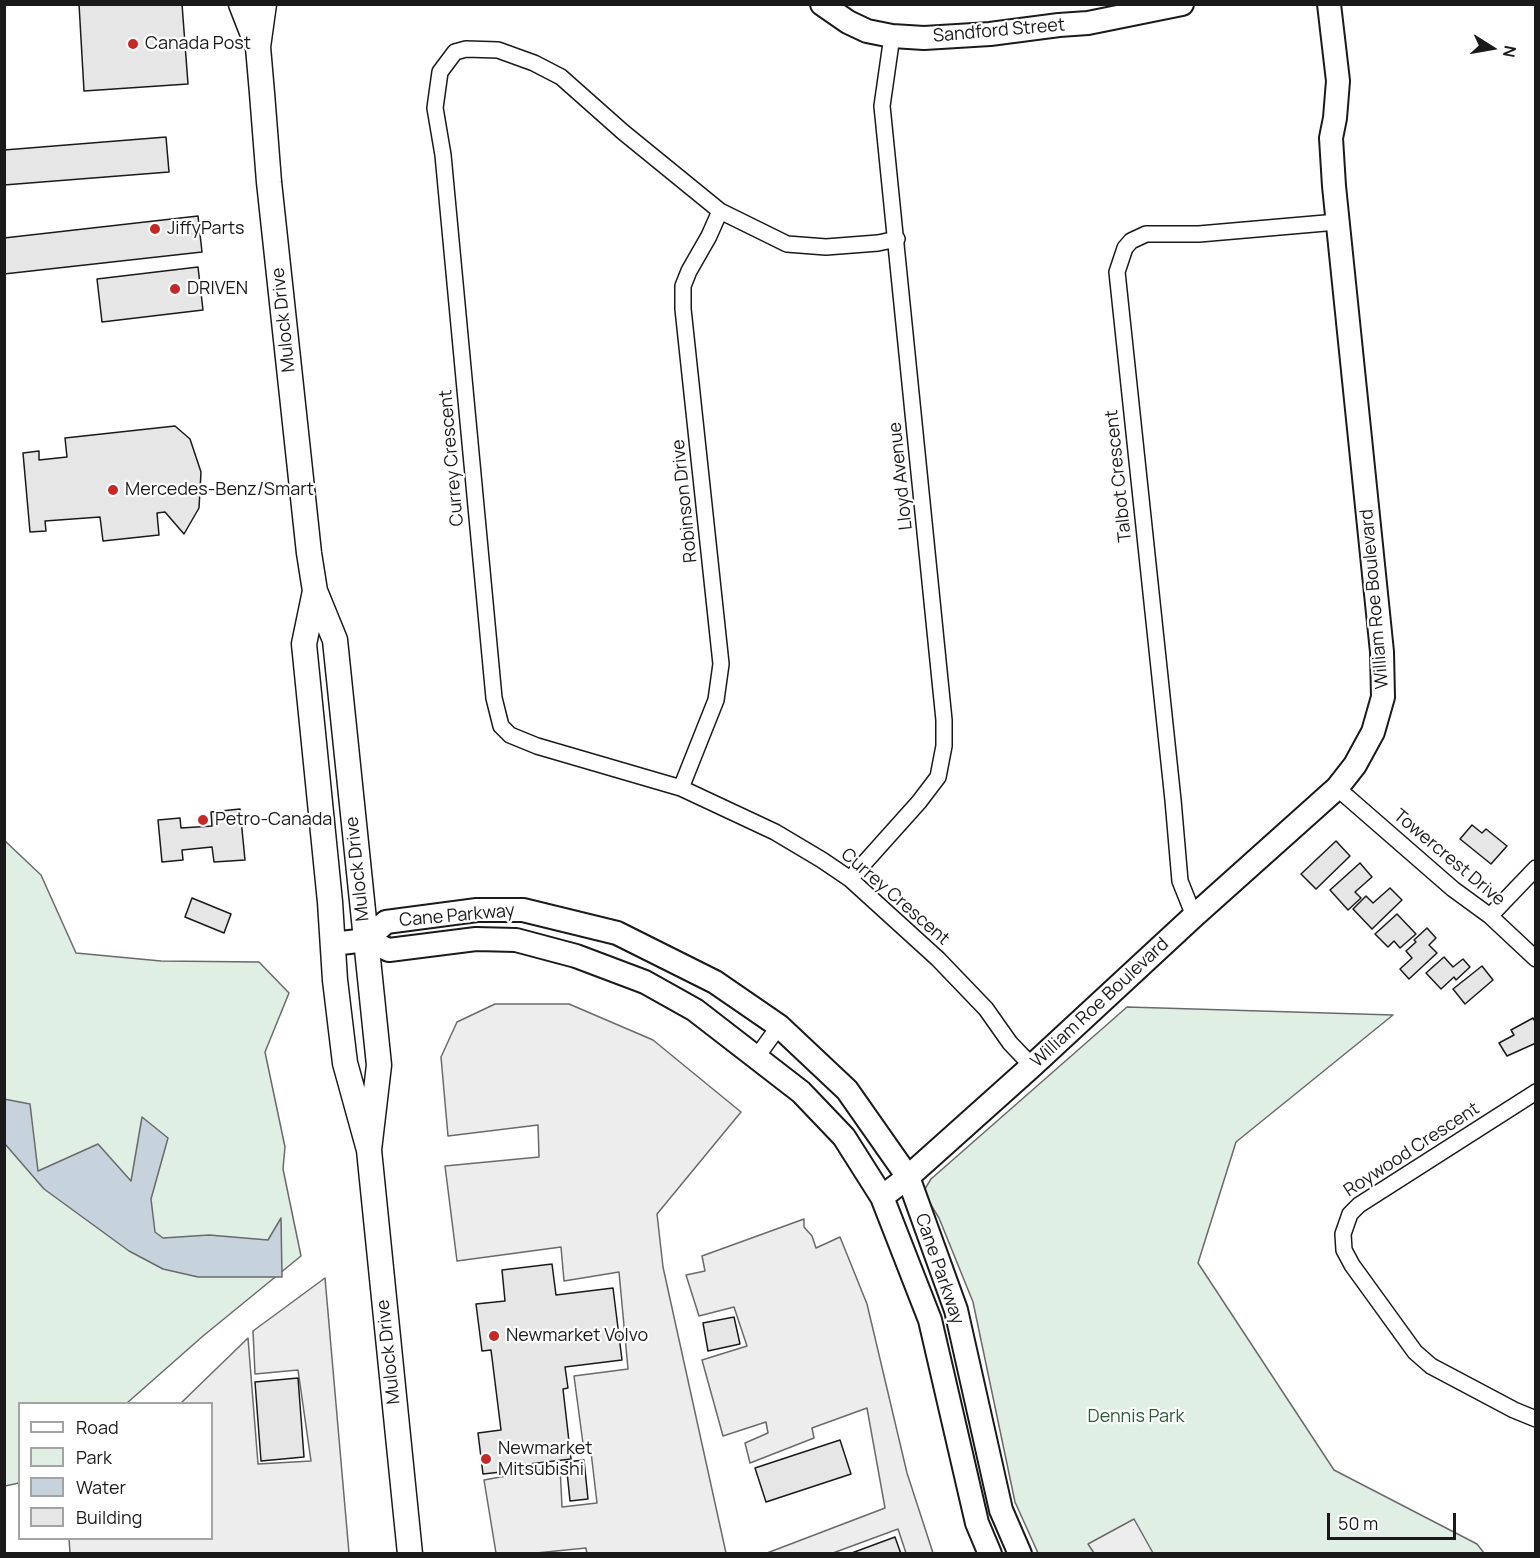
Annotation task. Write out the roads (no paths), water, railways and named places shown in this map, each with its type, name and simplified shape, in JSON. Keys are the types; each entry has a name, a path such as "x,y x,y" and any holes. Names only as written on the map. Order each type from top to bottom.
{"main road":[{"name":"Mulock Drive","path":"241,4 258,47"},
{"name":"Mulock Drive","path":"264,4 258,47 269,182 309,553 315,591 334,640 379,1065 369,1150"},
{"name":"Sandford Street","path":"822,4 848,22 867,31 892,36 924,38 990,34 1059,24 1088,23 1182,4"},
{"name":"William Roe Boulevard","path":"882,1197 908,1178 1337,788 1355,765 1373,732 1383,697 1382,652 1337,222 1331,138 1338,81 1329,4"},
{"name":"Mulock Drive","path":"315,591 304,644 335,980 345,1063 369,1150 410,1554"},
{"name":"Cane Parkway","path":"366,940 386,922 477,910 523,910 617,933 715,982 779,1026 847,1090 908,1178 956,1310 1000,1510 1020,1554"},
{"name":"Cane Parkway","path":"333,944 366,940 389,950 476,939 516,940 576,956 645,982 695,1010 801,1092 844,1137 882,1197 930,1320 976,1523 990,1554"}],"street":[{"name":"Lloyd Avenue","path":"850,879 919,802 938,777 944,746 944,720 882,106 892,36"},
{"name":"Currey Crescent","path":"897,239 878,243 826,247 787,244 720,211 623,132 561,77 534,63 498,50 466,49 455,52 440,72 435,108 443,155 494,698 501,726 510,735 537,746 681,788 775,832 850,879 958,979 986,1009 1010,1044 1032,1066"},
{"name":"Robinson Drive","path":"681,788 716,700 721,664 683,309 683,286 688,271 709,236 720,211"},
{"name":"Talbot Crescent","path":"1194,916 1180,881 1117,272 1125,248 1131,241 1146,234 1199,234 1337,222"},
{"name":"Towercrest Drive","path":"1337,788 1453,889 1490,916 1536,959"},
{"path":"1490,916 1536,868"},
{"path":"756,1058 779,1026"},
{"name":"Roywood Crescent","path":"1536,1092 1359,1205 1350,1214 1343,1234 1344,1250 1352,1265 1415,1352 1431,1366 1514,1410 1536,1419"}],"water":[{"path":"4,1099 30,1104 38,1171 98,1144 131,1181 142,1117 168,1138 151,1199 155,1232 163,1238 209,1235 268,1240 281,1218 282,1277 198,1277 163,1269 129,1251 44,1189 5,1144"}],"place":[{"name":"Canada Post","path":"133,44"},
{"name":"JiffyParts","path":"155,229"},
{"name":"DRIVEN","path":"175,289"},
{"name":"Mercedes-Benz/Smart","path":"113,490"},
{"name":"Petro-Canada","path":"203,820"},
{"name":"Newmarket Volvo","path":"494,1336"},
{"name":"Newmarket Mitsubishi","path":"486,1459"}],"park label":[{"name":"Dennis Park","path":"1136,1417"}]}
